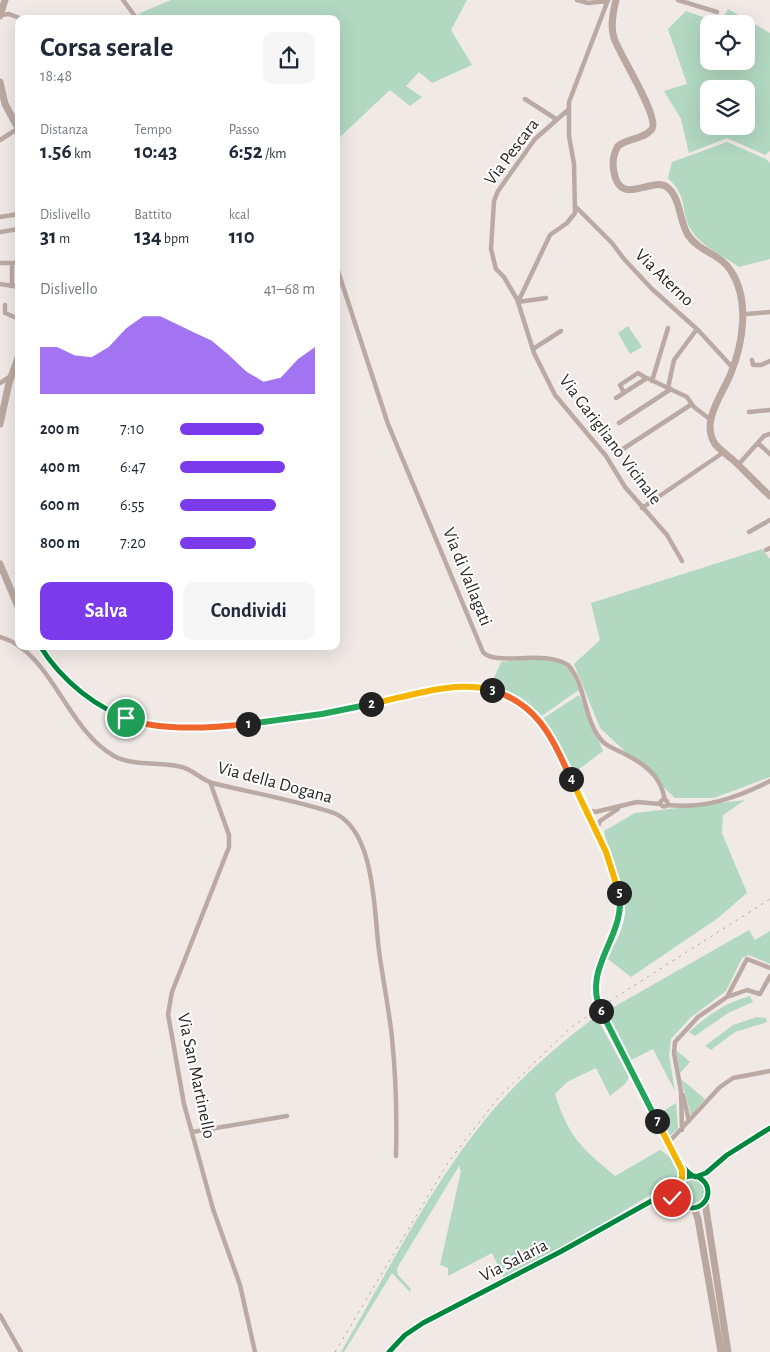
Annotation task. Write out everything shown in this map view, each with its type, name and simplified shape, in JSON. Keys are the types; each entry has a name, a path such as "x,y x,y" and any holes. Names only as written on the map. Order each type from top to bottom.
{"main road":[{"path":"0,15 6,0"},
{"path":"616,0 612,22 614,37 648,105 654,124 652,129 646,134 620,144 616,149 614,171 621,186 634,190 656,184 667,187 675,199 683,226 690,239 723,261 732,272 740,291 742,321 733,368 714,408 710,427 715,444 770,496"},
{"path":"0,82 2,101 15,122"},
{"path":"0,424 15,366"},
{"path":"0,564 15,600"},
{"path":"43,650 57,670 78,689 117,714 151,725 251,724 322,714 448,688 470,687 491,690 519,702 542,724 585,807 618,888 621,908 618,924 599,963 595,979 596,996 679,1162 682,1172 677,1195 682,1203"},
{"name":"Via Salaria","path":"389,1352 405,1336 423,1323 560,1252 694,1176 712,1169 727,1155 770,1128"},
{"path":"679,1162 694,1176 705,1182 707,1187 708,1192 704,1202 728,1352"},
{"path":"707,1187 712,1169"},
{"path":"655,1199 669,1198 694,1207 704,1202"},
{"path":"694,1207 698,1219 720,1352"}],"street":[{"path":"123,0 134,15"},
{"path":"518,302 544,244 554,230 567,223 575,213 576,208 568,109 574,86 608,1 588,3 577,0"},
{"path":"678,0 717,12"},
{"path":"0,15 9,14 15,16"},
{"path":"525,99 556,119"},
{"name":"Via Pescara","path":"518,302 504,277 496,269 491,240 493,203 498,191 532,143 568,109"},
{"path":"0,140 15,131"},
{"name":"Via Aterno","path":"576,208 612,243 624,260 652,289 697,329 733,368"},
{"path":"0,216 15,214"},
{"path":"0,232 15,230"},
{"path":"0,263 15,263"},
{"path":"12,267 12,286"},
{"name":"Via di Vallagati","path":"340,277 388,424 483,652 495,659 542,656 568,665 601,739 653,773 662,784 666,802"},
{"path":"0,284 15,286"},
{"path":"518,302 546,298"},
{"name":"Via Garigliano Vicinale","path":"518,302 533,349 555,395 606,456 625,488 667,535 682,561"},
{"path":"5,305 5,313 15,317"},
{"path":"747,314 770,312"},
{"path":"652,381 668,328"},
{"path":"619,423 669,388 674,360 697,329"},
{"path":"533,349 561,331"},
{"path":"752,360 753,365 757,366 770,361"},
{"path":"624,393 620,384 638,373 687,398 711,420"},
{"path":"0,383 11,376"},
{"path":"616,398 646,378"},
{"path":"623,449 692,404"},
{"path":"749,412 770,410"},
{"path":"738,465 764,436 770,434"},
{"path":"758,443 770,454"},
{"path":"642,508 724,452"},
{"path":"749,532 770,520"},
{"name":"Via della Dogana","path":"0,637 15,644"},
{"name":"Via della Dogana","path":"23,650 40,666 72,716 112,755 129,761 184,767 210,782 334,812 346,820 356,834 366,858 374,893 394,1068 396,1156"},
{"name":"Via San Martinello","path":"210,782 228,832 229,845 216,884 172,992 167,1010 181,1089 213,1209 240,1286 254,1352"},
{"path":"585,807 595,812 636,802 660,804 666,802 690,807 710,804 769,782"},
{"path":"595,812 591,820 600,821 621,807"},
{"path":"597,833 600,821"},
{"path":"727,997 747,959 770,968"},
{"path":"689,1122 674,1053 676,1042 698,1017 727,997 747,990 760,994 770,976"},
{"path":"668,1143 720,1087 733,1078 770,1071"},
{"path":"681,1091 682,1130"},
{"path":"192,1132 287,1116"},
{"path":"0,1315 21,1352"}],"green space":[{"path":"171,0 467,0 451,30 472,65 432,83 419,72 406,86 422,97 410,106 390,90 340,137 340,15 138,14"},
{"path":"728,9 738,15 725,15"},
{"path":"686,11 700,16 700,70 755,70 755,24 770,33 770,151 765,155 727,138 689,153 681,119 664,91 687,84 668,29"},
{"path":"727,142 766,159 770,163 770,259 739,267 703,243 692,231 688,224 681,195 668,178 672,162"},
{"path":"628,326 642,347 630,354 618,333"},
{"path":"762,549 770,559 770,777 714,798 675,798 600,728 574,664 600,640 591,603"},
{"path":"526,659 557,661 570,669 579,690 540,717 517,698 491,685 501,662"},
{"path":"579,695 603,751 574,773 542,719"},
{"path":"745,800 723,815 722,833 747,893 718,918 631,977 608,959 620,897 604,831 635,813"},
{"path":"749,930 755,940 770,931 770,964 749,955 742,958 726,991 690,1018 671,1039 669,1055 675,1091 653,1049 631,1060 605,1012"},
{"path":"750,996 753,1002 728,1013 695,1036 689,1032 717,1010"},
{"path":"596,1016 629,1077 626,1083 610,1096 596,1068 567,1082 555,1094 571,1132 593,1157 615,1176 660,1150 673,1161 680,1177 587,1233 504,1278 492,1253 448,1276 448,1268 440,1265 461,1171 459,1166 397,1268 398,1275 411,1289 410,1292 392,1273 344,1352 341,1352 443,1177 491,1112 537,1065"},
{"path":"757,1017 766,1018 767,1022 735,1032 711,1050 705,1046 733,1025"},
{"path":"676,1050 690,1062 680,1073"},
{"path":"681,1079 705,1099 691,1115"},
{"path":"676,1103 678,1128 670,1136 658,1114"},
{"path":"692,1180 697,1181 703,1187 703,1197 697,1203 692,1204 687,1203 681,1197 680,1192 681,1187 687,1181"}],"railway":[{"path":"335,1352 449,1161 499,1097 570,1028 770,899"}],"cycle path":[{"path":"43,650 70,682 95,702 123,717 138,722 169,727 224,725 292,718 452,688 470,687 487,689 504,694 520,702 537,717 546,729 567,766 604,847 619,896 621,913 619,923 595,981 595,992 600,1010 608,1029 628,1063 665,1137 681,1163 693,1176"},
{"path":"695,1177 706,1173 727,1155 770,1128"},
{"path":"692,1176 703,1181 708,1192 703,1203 692,1208 681,1203 676,1192 681,1181 692,1176"},
{"path":"389,1352 405,1335 423,1323 560,1252 655,1199 669,1198 682,1203"}],"route":[{"path":"126,718 151,725 241,725 322,714 459,687 491,690 519,702 530,710 546,729 585,807 610,863 618,888 621,908 620,915 613,936 596,972 596,996 603,1015 679,1162 682,1176 677,1195 682,1203 672,1198"}]}
